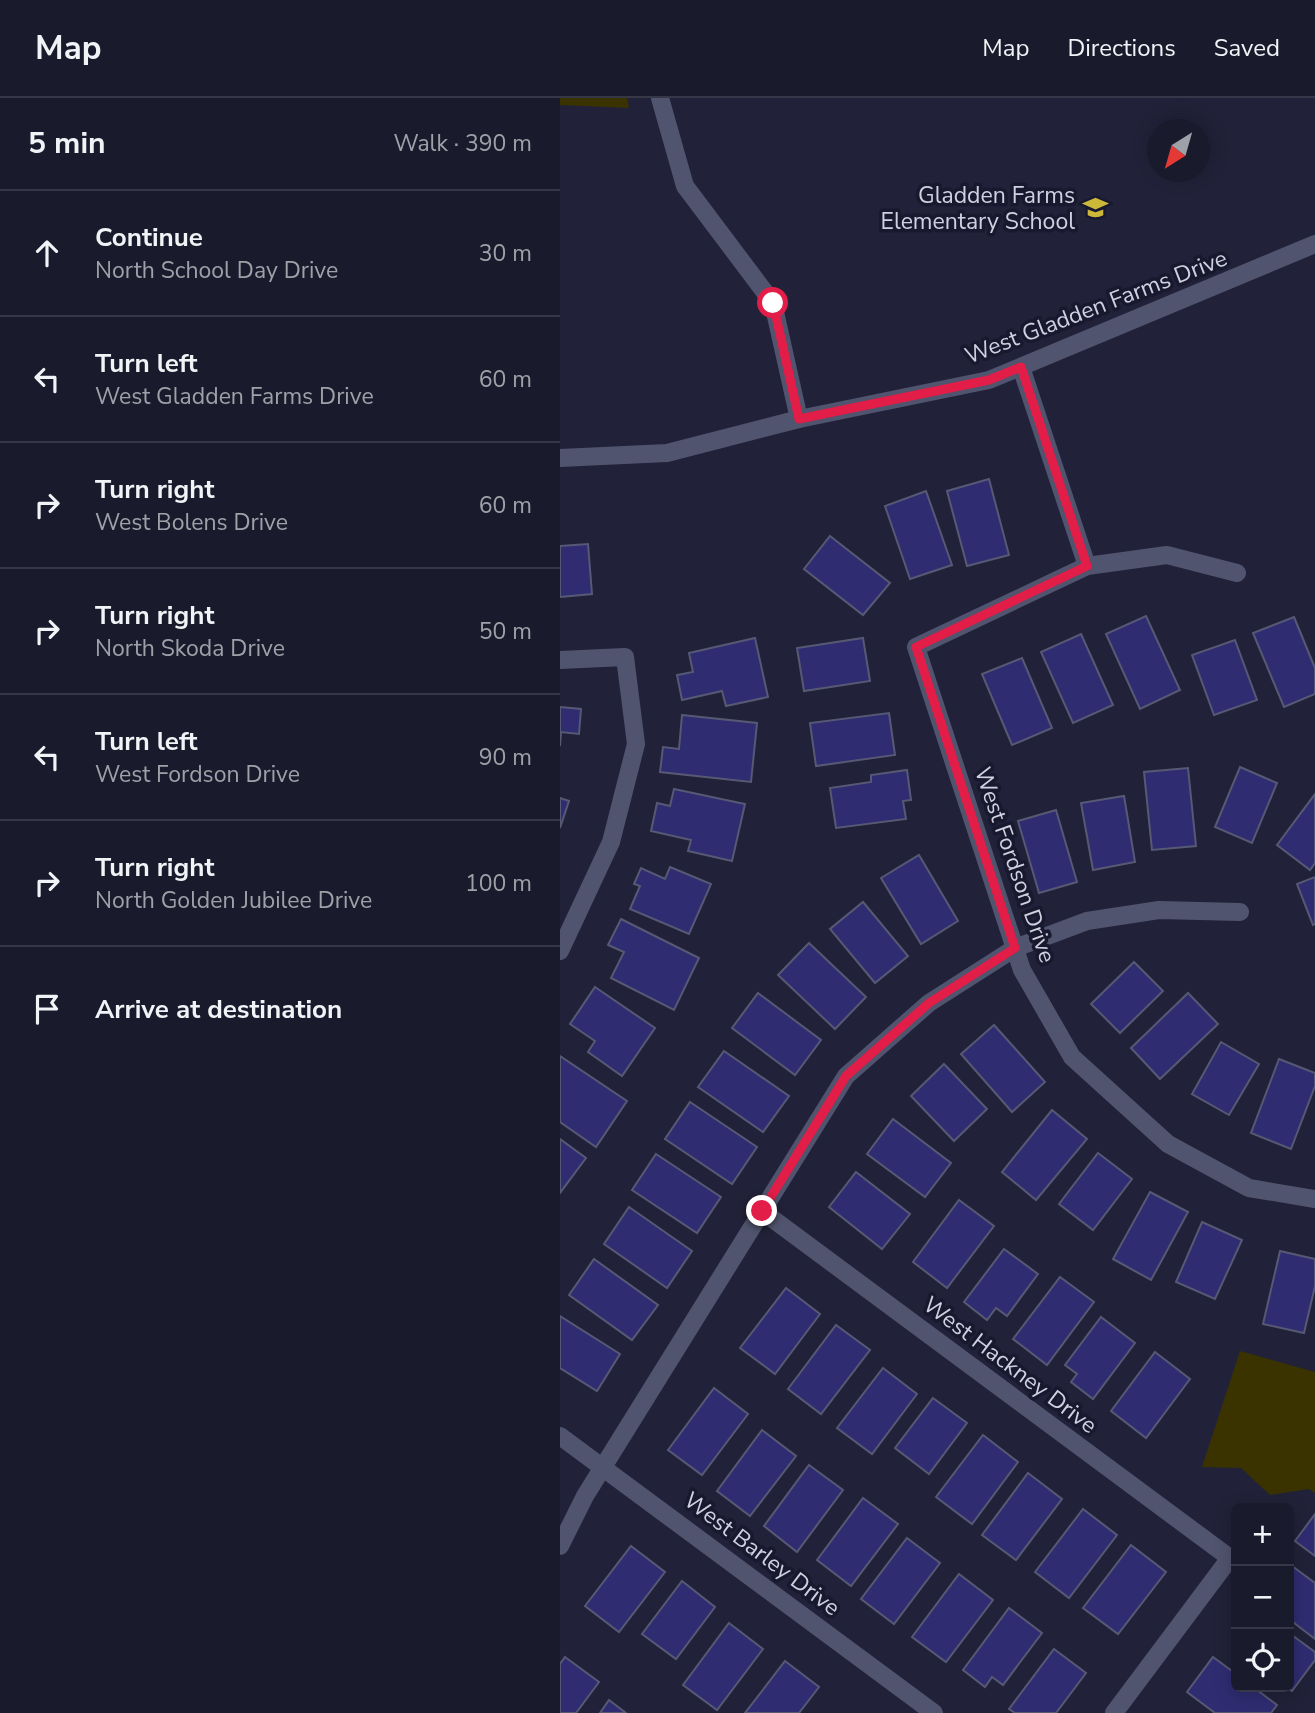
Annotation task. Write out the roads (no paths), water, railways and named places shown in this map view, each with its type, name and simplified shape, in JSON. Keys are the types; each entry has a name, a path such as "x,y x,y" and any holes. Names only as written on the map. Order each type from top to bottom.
{"street":[{"path":"660,98 685,186 773,303 799,419"},
{"name":"West Gladden Farms Drive","path":"560,457 667,453 799,419 989,380 1315,244"},
{"path":"1021,367 1087,566 1167,555 1237,573"},
{"name":"West Fordson Drive","path":"1087,566 916,647 1022,970 1072,1057 1168,1144 1249,1188 1315,1199"},
{"path":"560,660 625,657 636,744 611,842 560,951"},
{"path":"560,1546 604,1466 846,1076 929,1003 1015,948 1087,921 1159,910 1240,912"},
{"name":"West Hackney Drive","path":"762,1211 1230,1558 1114,1713"},
{"name":"West Barley Drive","path":"560,1436 934,1713"}],"place":[{"name":"Gladden Farms Elementary School","path":"1095,208"}]}
